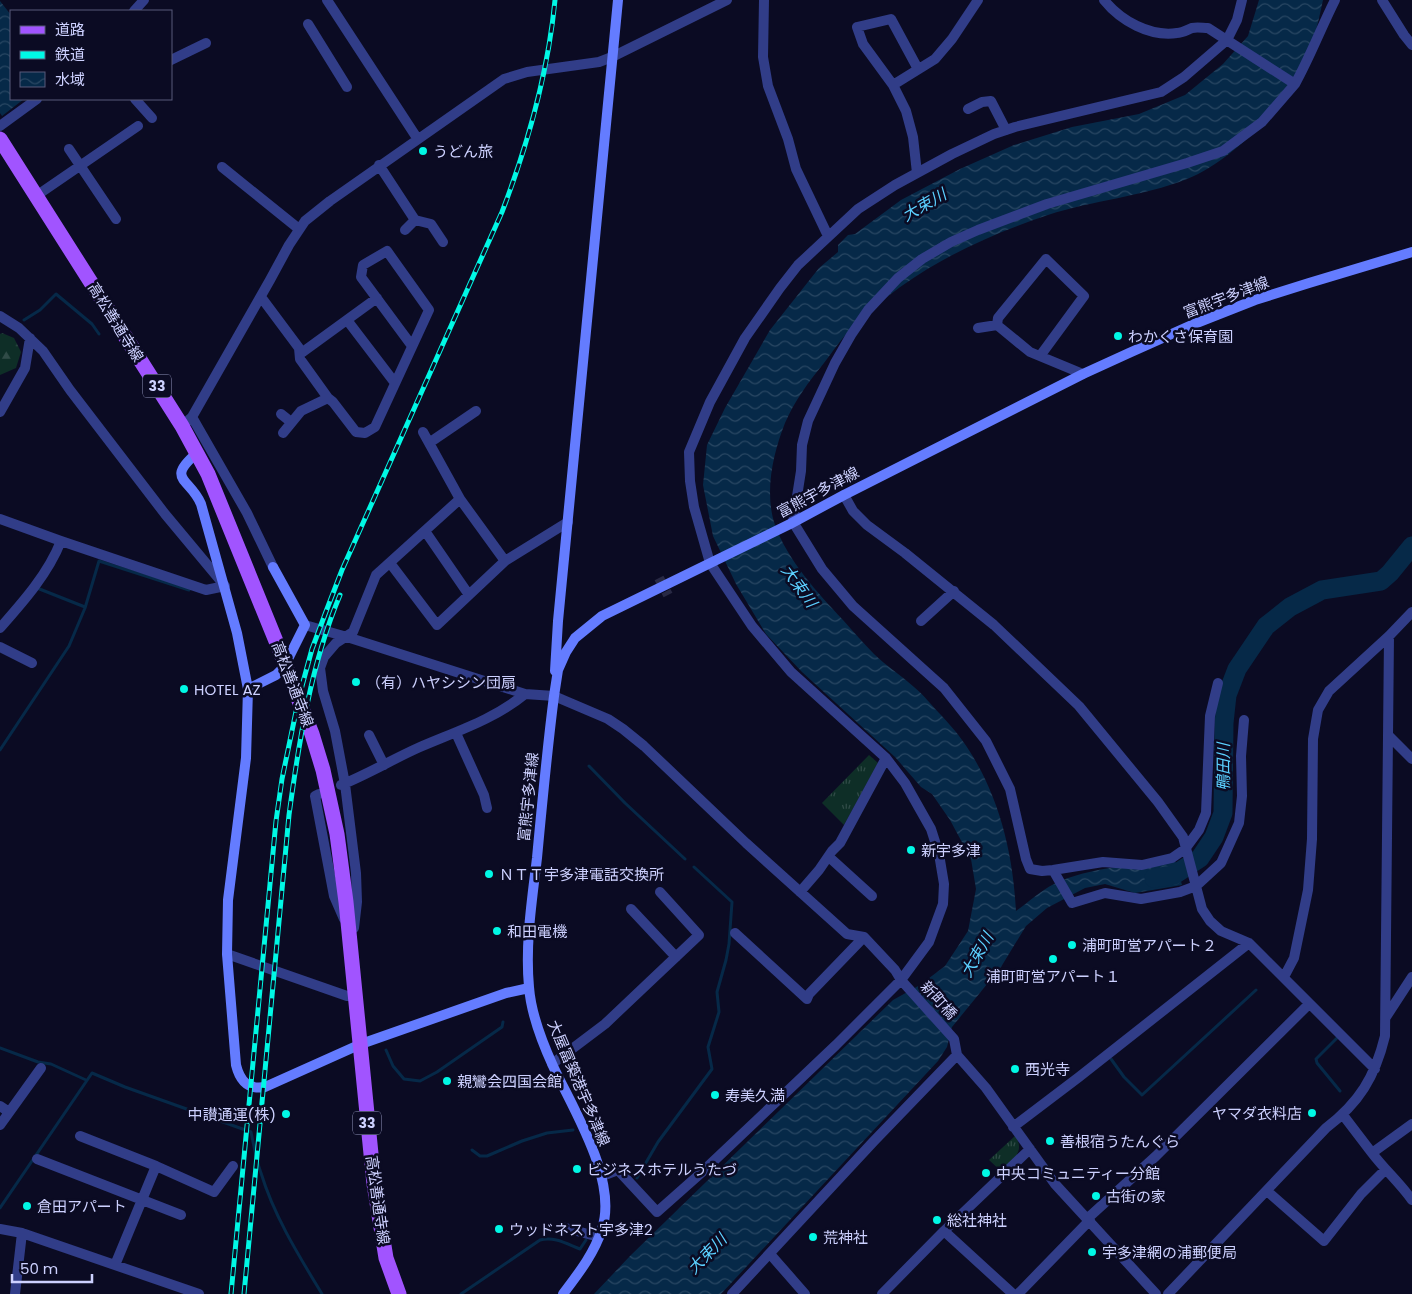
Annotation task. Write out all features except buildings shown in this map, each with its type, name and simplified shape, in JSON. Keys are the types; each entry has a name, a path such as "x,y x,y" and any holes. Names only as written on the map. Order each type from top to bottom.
{"main road":[{"path":"554,696 558,621 618,0"},
{"name":"高松善通寺線","path":"0,139 187,421 196,453 208,474 312,734 331,803 338,843 349,929 366,1113 379,1223 386,1258 399,1294"},
{"name":"富熊宇多津線","path":"529,988 530,918 554,696 558,670 575,638 602,616 792,523 1083,374 1194,324 1255,300 1412,252"},
{"path":"196,453 183,466 181,476 184,482 196,493 201,504 238,633 248,689 246,758 228,900 227,954 238,1076 256,1089 265,1087 360,1044 506,993 529,988"},
{"path":"248,689 276,675 284,666 305,625 273,566"},
{"name":"大屋冨築港宇多津線","path":"529,988 542,1040 582,1126 602,1176 606,1196 606,1212 600,1237 592,1253 563,1294"}],"street":[{"path":"135,10 144,0"},
{"path":"327,0 417,138"},
{"path":"273,566 247,513 187,421 261,297 289,244 305,221 379,165 504,79 526,72 600,62 612,58 727,0"},
{"path":"764,0 763,57 768,86 788,139 796,169 828,236"},
{"path":"893,85 935,59 952,39 978,0"},
{"path":"1104,0 1111,9 1130,23 1153,32 1178,34 1193,28 1208,28 1293,84"},
{"path":"602,1176 618,1170 657,1212 701,1173 901,980 929,942 943,904 944,884 931,829 905,783 886,758 791,672 752,626 714,561 694,508 690,481 689,452 710,402 745,338 780,288 798,266 858,209 952,154 1006,130 1161,92 1230,42 1242,0"},
{"path":"1322,25 1326,0"},
{"path":"1218,683 1210,716 1206,813 1199,830 1185,849 1172,858 1142,865 1103,862 1053,870 1030,869 1026,860 1010,789 986,741 944,688 853,606 822,569 792,523 801,471 802,445 808,421 835,363 851,335 868,310 898,278 922,259 951,242 978,230 1047,204 1224,151 1262,122 1293,84 1310,55 1335,0"},
{"path":"1382,0 1412,45"},
{"path":"917,173 913,137 906,111 893,85 863,44 857,28 892,20 918,68"},
{"path":"308,24 347,87"},
{"path":"309,47 319,41"},
{"path":"172,60 206,43"},
{"path":"0,126 36,100"},
{"path":"136,100 152,118"},
{"path":"968,109 982,102 991,101 1006,130"},
{"path":"36,196 138,126"},
{"path":"69,149 116,219"},
{"path":"379,165 415,220 431,224 443,242"},
{"path":"222,167 299,229"},
{"path":"405,230 415,220"},
{"path":"261,297 299,348 300,359 328,398 356,432 366,433 375,426 429,310 387,251 363,265 361,277 412,346"},
{"path":"997,325 998,318 1046,259 1084,296 1040,356"},
{"path":"300,354 377,298"},
{"path":"0,316 19,328 43,351 70,390 165,514 225,586 206,590 0,519"},
{"path":"347,320 395,383"},
{"path":"978,328 997,325 1030,352 1083,374"},
{"path":"0,412 25,368 30,338"},
{"path":"282,433 301,411 328,398"},
{"path":"429,443 476,411"},
{"path":"281,414 291,422"},
{"path":"423,432 460,499 505,561"},
{"path":"844,495 854,511 867,525 954,591 994,625 1079,706 1158,802 1183,837 1202,909 1210,921 1221,931 1249,942 1375,1069"},
{"path":"351,949 357,902 356,873 342,785 336,731 323,692 320,668 324,657 336,644 354,632 376,575 460,499"},
{"path":"390,563 437,626 505,561 568,522"},
{"path":"425,531 469,594"},
{"path":"0,628 24,600 55,555 61,541"},
{"path":"921,621 954,591"},
{"path":"0,618 24,600"},
{"path":"1284,977 1294,958 1308,890 1312,839 1313,739 1318,710 1329,692 1390,636 1412,612"},
{"path":"305,625 525,694 554,696 608,719 644,746 746,843 847,934 864,936"},
{"path":"1168,1294 1326,1128 1343,1115 1365,1088 1375,1069 1385,1036 1390,636"},
{"path":"0,647 32,663"},
{"path":"342,785 485,720 508,708 525,694"},
{"path":"1053,870 1072,903 1105,894 1141,899 1154,898 1196,886 1208,877 1221,863 1239,823 1242,796 1241,756 1244,720"},
{"path":"456,732 469,774 484,795 487,808"},
{"path":"369,735 384,765"},
{"path":"1389,736 1412,759"},
{"path":"800,892 829,857 849,828 886,758"},
{"path":"319,794 315,796 334,896 349,929"},
{"path":"829,857 872,896"},
{"path":"552,1064 605,1024 699,935 660,892"},
{"path":"631,909 676,957"},
{"path":"735,933 807,999 809,994 864,936"},
{"name":"新町橋","path":"864,936 954,1039 957,1055"},
{"path":"1013,1127 1249,942"},
{"path":"227,954 346,996 355,996"},
{"path":"1385,1018 1412,977"},
{"path":"1018,1294 1089,1219 1156,1156 1309,1004"},
{"path":"734,1293 874,1141 957,1055 986,1088 1055,1184 1156,1294"},
{"path":"0,1125 41,1068"},
{"path":"0,1106 9,1112"},
{"path":"1343,1115 1385,1170 1400,1183 1412,1200"},
{"path":"1372,1152 1412,1124"},
{"path":"80,1136 156,1166 214,1192 233,1166"},
{"path":"882,1294 944,1231 1030,1149"},
{"path":"37,1159 181,1214"},
{"path":"115,1265 156,1166"},
{"path":"1267,1191 1324,1241 1361,1194 1385,1170"},
{"path":"562,1226 600,1237"},
{"path":"0,1229 22,1233 199,1294"},
{"path":"944,1231 1012,1294"},
{"path":"14,1294 22,1233"},
{"path":"770,1254 805,1294"}],"green space":[{"path":"2,333 14,338 21,352 16,368 0,375 0,334"},
{"path":"869,755 878,763 844,825 822,803"},
{"path":"1015,1136 1019,1146 1018,1151 1002,1172 989,1160"}],"water":[{"name":"大束川","path":"1259,0 1323,0 1307,60 1303,68 1282,101 1253,133 1220,160 1187,179 1153,190 1065,210 994,235 943,260 896,290 873,308 848,332 797,400 785,423 771,473 770,500 775,525 787,551 804,576 883,663 925,697 957,733 975,759 994,800 1007,844 1016,911 1054,884 1067,878 1097,870 1175,860 1182,885 1135,893 1105,884 1085,888 1047,908 1026,926 1001,967 952,1027 947,1047 938,1061 721,1294 594,1294 630,1256 893,1000 920,985 945,966 968,931 976,889 971,859 950,820 932,794 921,787 895,757 802,672 766,634 736,584 713,536 703,485 707,445 725,408 770,330 819,268 838,252 838,245 848,235 855,234 901,200 960,169 1014,145 1072,127 1139,114 1185,95 1223,64 1248,36"},
{"path":"0,1 10,14 10,100 23,100 2,116 0,113"}],"waterway":[{"path":"24,320 40,310 56,294 92,324 99,334"},
{"name":"鴨田川","path":"1154,878 1174,875 1200,858 1214,837 1223,813 1224,723 1227,695 1237,669 1266,626 1290,607 1322,590 1381,581 1412,546"},
{"path":"0,750 69,646 85,608 99,561 189,590"},
{"path":"37,588 85,607"},
{"path":"589,766 625,803 685,859"},
{"path":"637,1178 658,1142 712,1069 708,1047 719,1012 717,992 729,944 732,902 694,867"},
{"path":"1111,1059 1124,1077 1142,1095 1256,990"},
{"path":"386,1050 393,1066 404,1079 420,1081 437,1072 502,1027 503,1022"},
{"path":"1338,1037 1316,1059 1317,1063 1340,1091"},
{"path":"0,1048 38,1062 51,1064 86,1080"},
{"path":"0,1208 92,1073 125,1087 251,1132 258,1163 273,1205 322,1294"},
{"path":"472,1150 480,1156 487,1156 547,1133 573,1130"},
{"path":"461,1294 540,1240 555,1240 580,1249 586,1240"}],"tunnel":[{"path":"659,578 668,595"}],"railway":[{"path":"231,1294 276,821 282,779 299,697 312,649 342,570 502,212 536,108 552,27 555,0"},
{"path":"244,1294 289,815 307,703 321,648 340,595"}],"place":[{"name":"うどん旅","path":"423,151"},
{"name":"わかくさ保育園","path":"1118,336"},
{"name":"（有）ハヤシシン団扇","path":"356,682"},
{"name":"HOTEL AZ","path":"184,689"},
{"name":"新宇多津","path":"911,850"},
{"name":"ＮＴＴ宇多津電話交換所","path":"489,874"},
{"name":"和田電機","path":"497,931"},
{"name":"浦町町営アパート２","path":"1072,945"},
{"name":"浦町町営アパート１","path":"1053,959"},
{"name":"西光寺","path":"1015,1069"},
{"name":"親鸞会四国会館","path":"447,1081"},
{"name":"寿美久満","path":"715,1095"},
{"name":"ヤマダ衣料店","path":"1312,1113"},
{"name":"中讃通運(株)","path":"286,1114"},
{"name":"善根宿うたんぐら","path":"1050,1141"},
{"name":"ビジネスホテルうたづ","path":"577,1169"},
{"name":"中央コミュニティー分館","path":"986,1173"},
{"name":"古街の家","path":"1096,1196"},
{"name":"倉田アパート","path":"27,1206"},
{"name":"総社神社","path":"937,1220"},
{"name":"ウッドネスト宇多津2","path":"499,1229"},
{"name":"荒神社","path":"813,1237"},
{"name":"宇多津網の浦郵便局","path":"1092,1252"}]}
